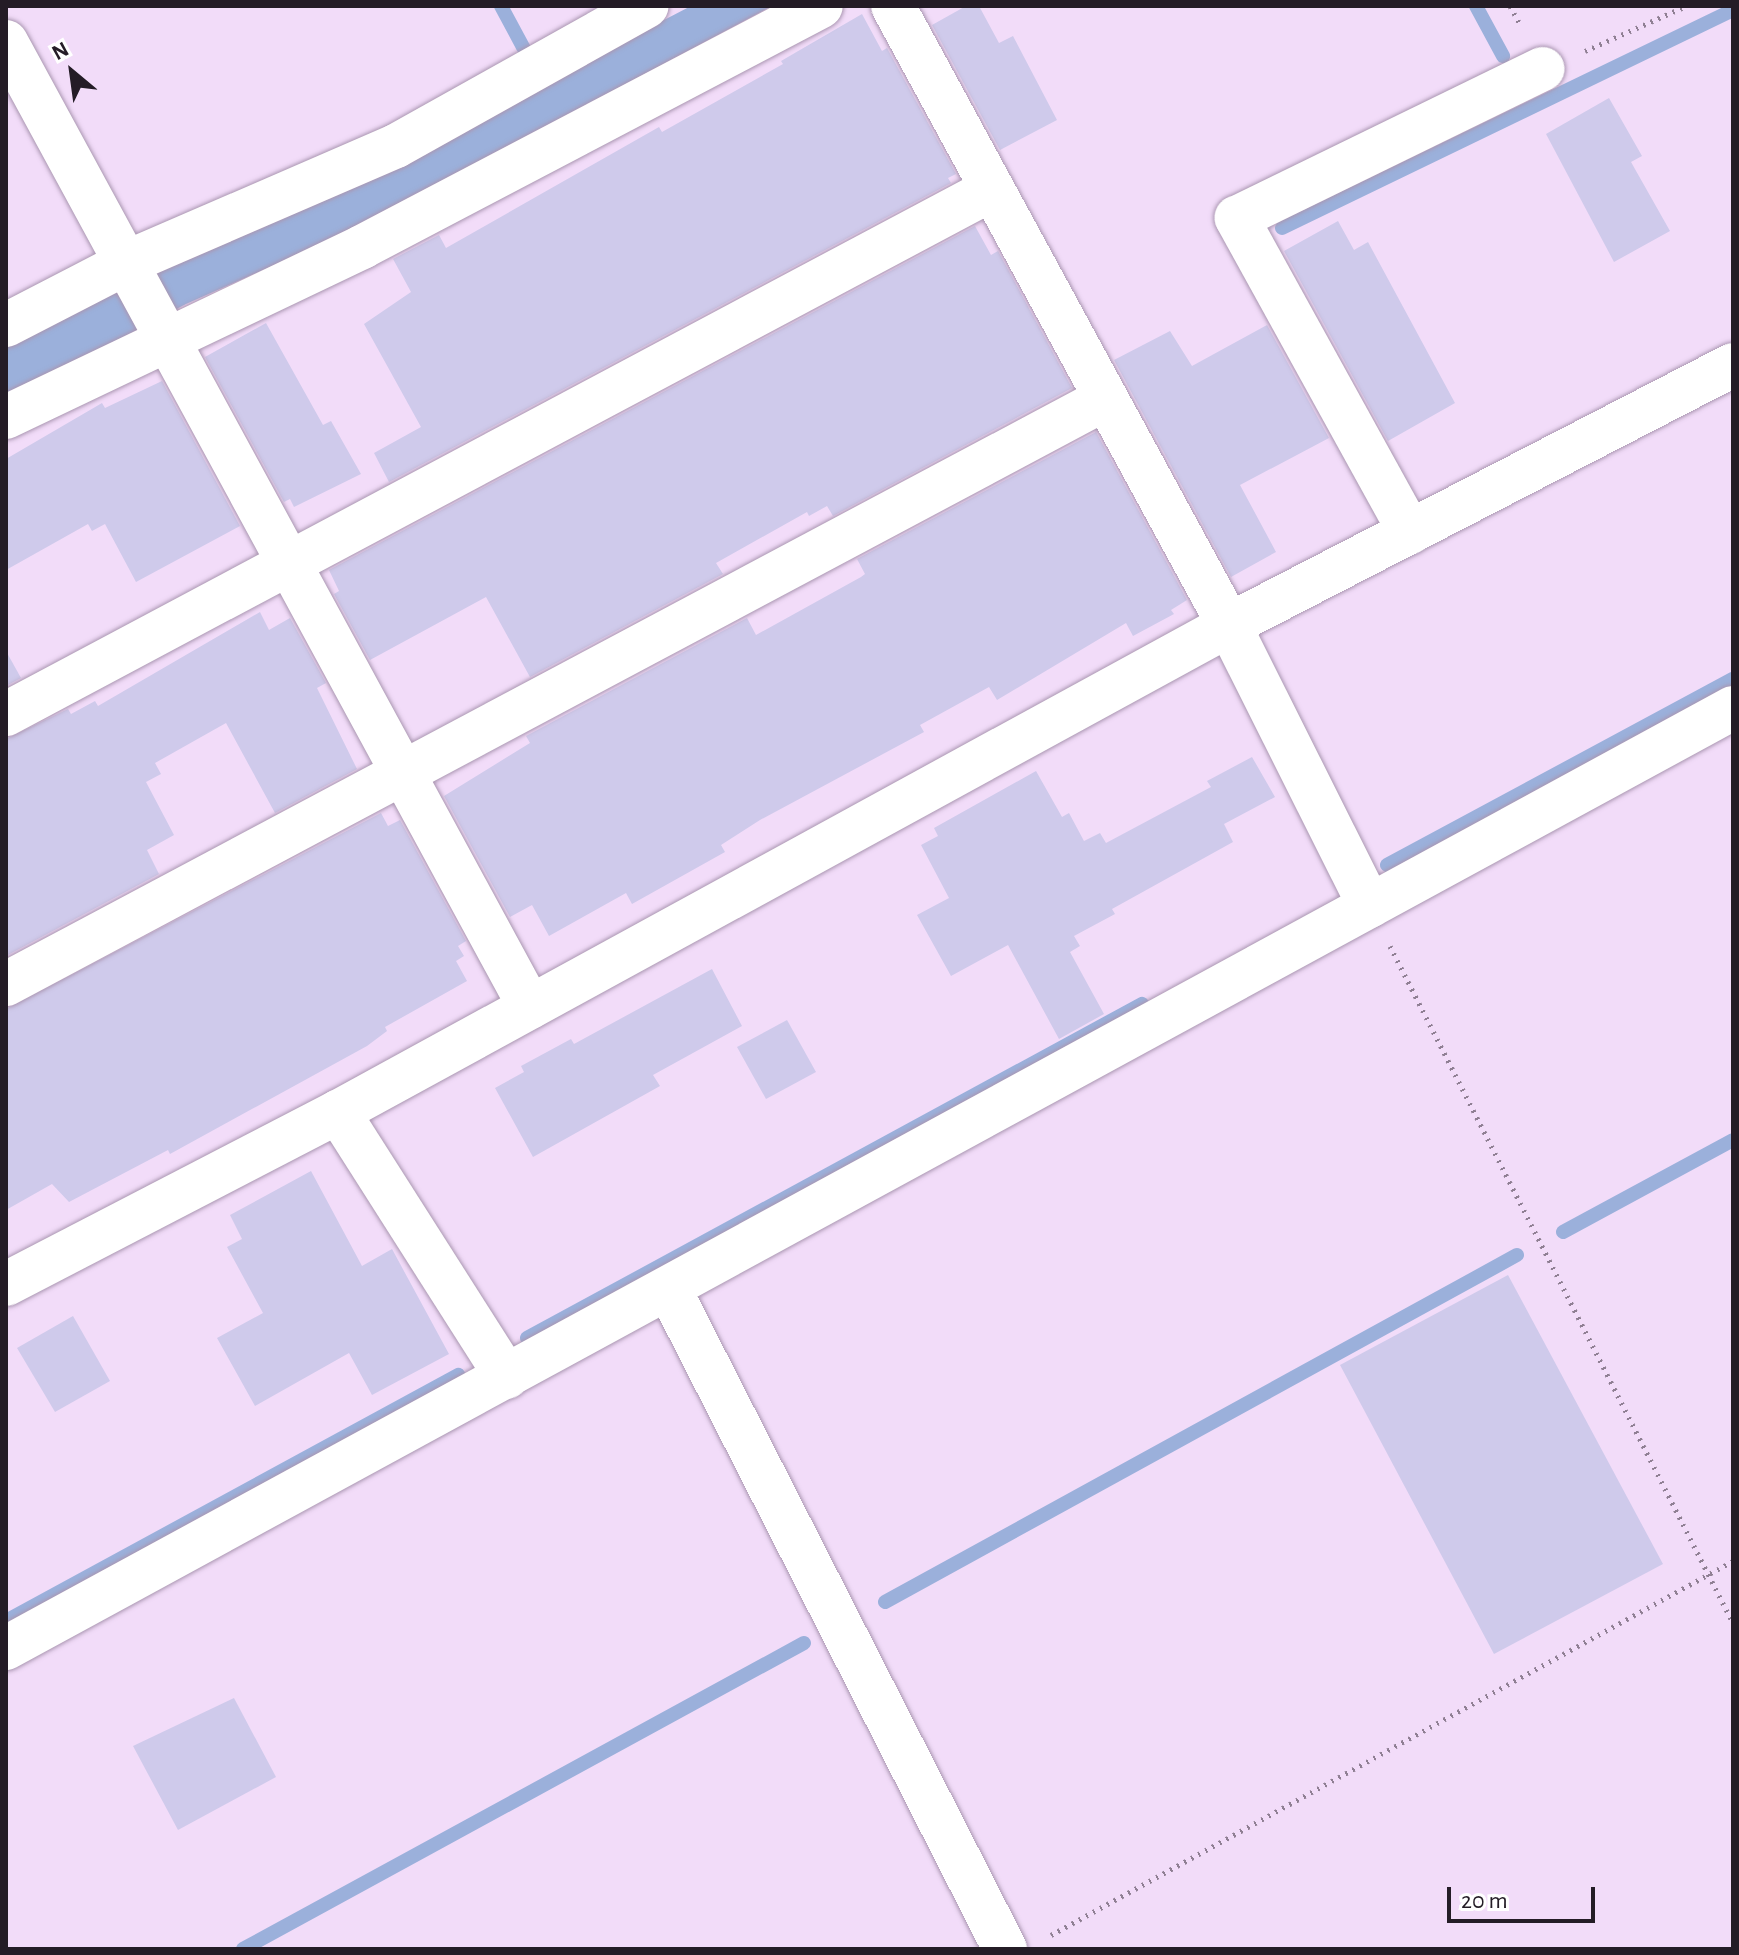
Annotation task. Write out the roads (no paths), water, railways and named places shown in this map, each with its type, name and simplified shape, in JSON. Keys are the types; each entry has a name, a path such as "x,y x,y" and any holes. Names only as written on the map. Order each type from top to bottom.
{"street":[{"path":"6,325 396,146 646,6"},
{"path":"6,417 166,332 362,247 821,6"},
{"path":"893,6 1229,625 1370,906"},
{"path":"6,42 530,1007"},
{"path":"1410,532 1237,218 1543,69"},
{"path":"6,714 992,189"},
{"path":"6,1284 338,1112 1229,625 1733,365"},
{"path":"6,984 1105,399"},
{"path":"6,1648 1733,708"},
{"path":"338,1112 507,1377"},
{"path":"669,1289 1022,1945"}],"water":[{"path":"691,6 772,6 351,231 186,304 6,399 6,348 180,258 402,156"}],"waterway":[{"path":"501,6 523,47"},
{"path":"1476,6 1503,56"},
{"path":"1282,228 1733,10"},
{"path":"1387,865 1733,679"},
{"path":"527,1338 1142,1004"},
{"path":"1563,1232 1733,1140"},
{"path":"885,1602 1517,1255"},
{"path":"6,1621 458,1375"},
{"path":"243,1949 804,1643"}]}
